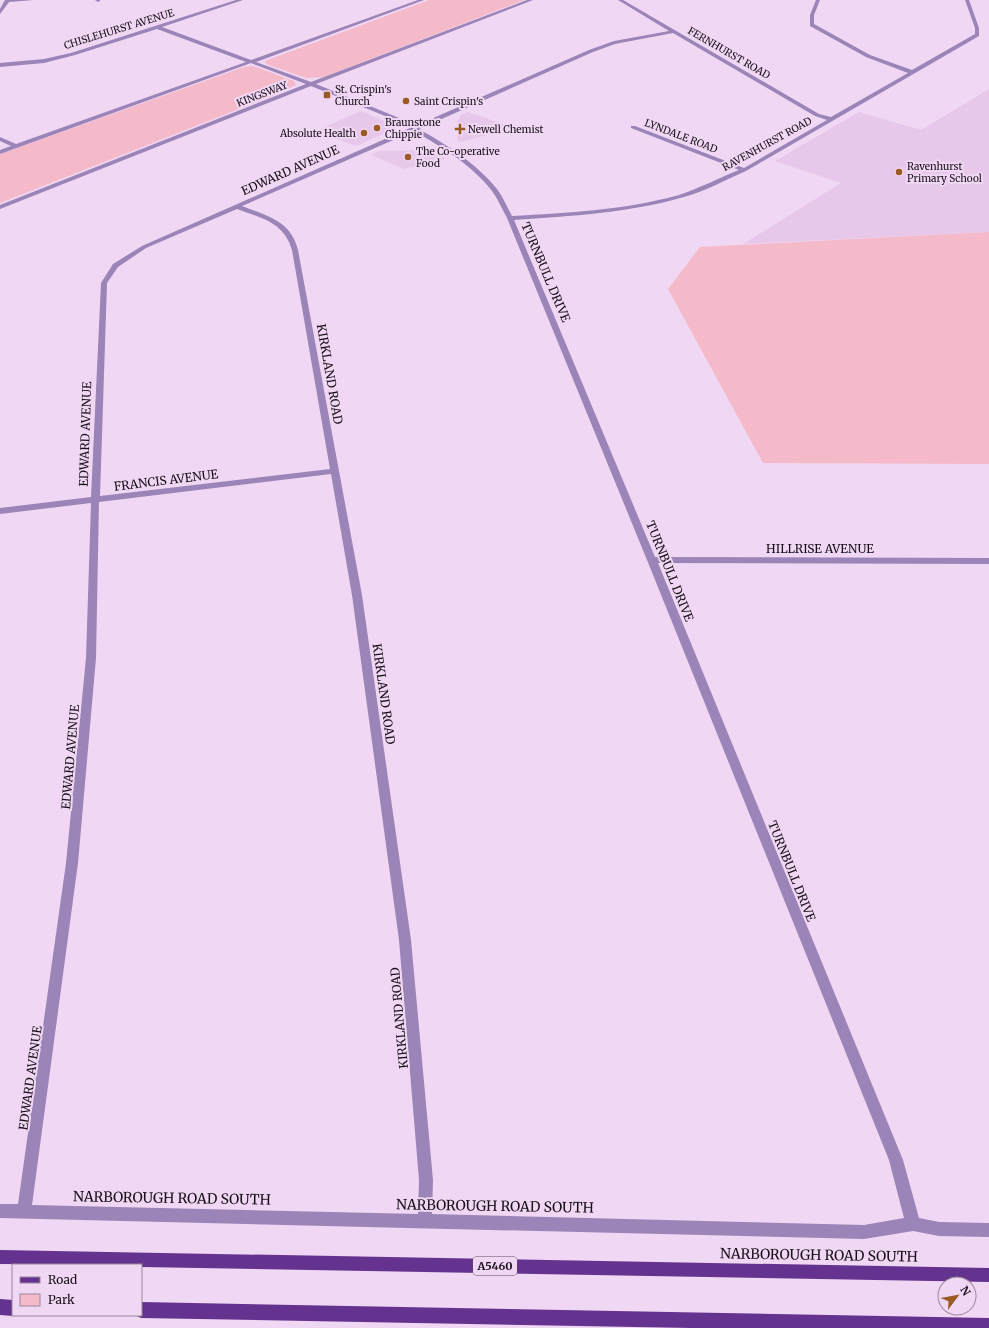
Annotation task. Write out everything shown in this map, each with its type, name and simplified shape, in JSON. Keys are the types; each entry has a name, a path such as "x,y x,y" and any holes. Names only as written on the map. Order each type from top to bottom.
{"main road":[{"name":"NARBOROUGH ROAD SOUTH","path":"0,1257 989,1275"},
{"path":"0,1307 12,1308"},
{"path":"142,1310 989,1326"}],"street":[{"path":"0,13 7,0 32,0"},
{"name":"CHISLEHURST AVENUE","path":"0,65 44,61 73,54 241,0"},
{"path":"0,152 422,0"},
{"name":"KINGSWAY","path":"0,207 531,0"},
{"name":"FERNHURST ROAD","path":"620,0 817,115 830,119"},
{"path":"818,0 812,16 812,25 868,56 912,72"},
{"name":"RAVENHURST ROAD","path":"510,218 605,210 665,200 705,188 744,170 977,35 978,28 967,0"},
{"name":"TURNBULL DRIVE","path":"158,27 313,84 385,114 414,128 449,149 475,168 495,191 510,218 652,560 896,1160 913,1224"},
{"name":"EDWARD AVENUE","path":"24,1211 72,863 91,658 95,500 104,283 108,272 118,262 144,247 591,51 614,43 674,31"},
{"name":"LYNDALE ROAD","path":"633,127 744,170"},
{"path":"0,139 16,146"},
{"name":"KIRKLAND ROAD","path":"236,206 280,225 290,236 295,250 357,595 405,940 426,1180 425,1221"},
{"name":"FRANCIS AVENUE","path":"0,511 335,471"},
{"name":"HILLRISE AVENUE","path":"652,560 989,561"},
{"name":"NARBOROUGH ROAD SOUTH","path":"0,1212 24,1211 864,1232 913,1224 940,1229 989,1230"}],"shaded area":[{"name":"Ravenhurst Primary School","path":"989,89 989,232 743,244 841,183 775,161 859,112 921,130"},
{"path":"361,111 390,123 392,130 356,146 315,131"},
{"path":"468,112 514,128 461,142 457,140 457,122 461,115"},
{"path":"432,150 445,159 404,169 371,155 379,151"}],"green space":[{"path":"429,0 524,0 324,77 306,78 266,64 265,61"},
{"path":"253,66 294,81 296,85 277,94 0,203 0,154 244,67"},
{"path":"989,232 989,464 763,463 668,289 700,247"}],"place":[{"name":"St. Crispin's Church","path":"327,95"},
{"name":"Saint Crispin's","path":"406,101"},
{"name":"Braunstone Chippie","path":"377,128"},
{"name":"Newell Chemist","path":"460,129"},
{"name":"Absolute Health","path":"364,133"},
{"name":"The Co-operative Food","path":"408,157"},
{"name":"Ravenhurst Primary School","path":"899,172"}]}
